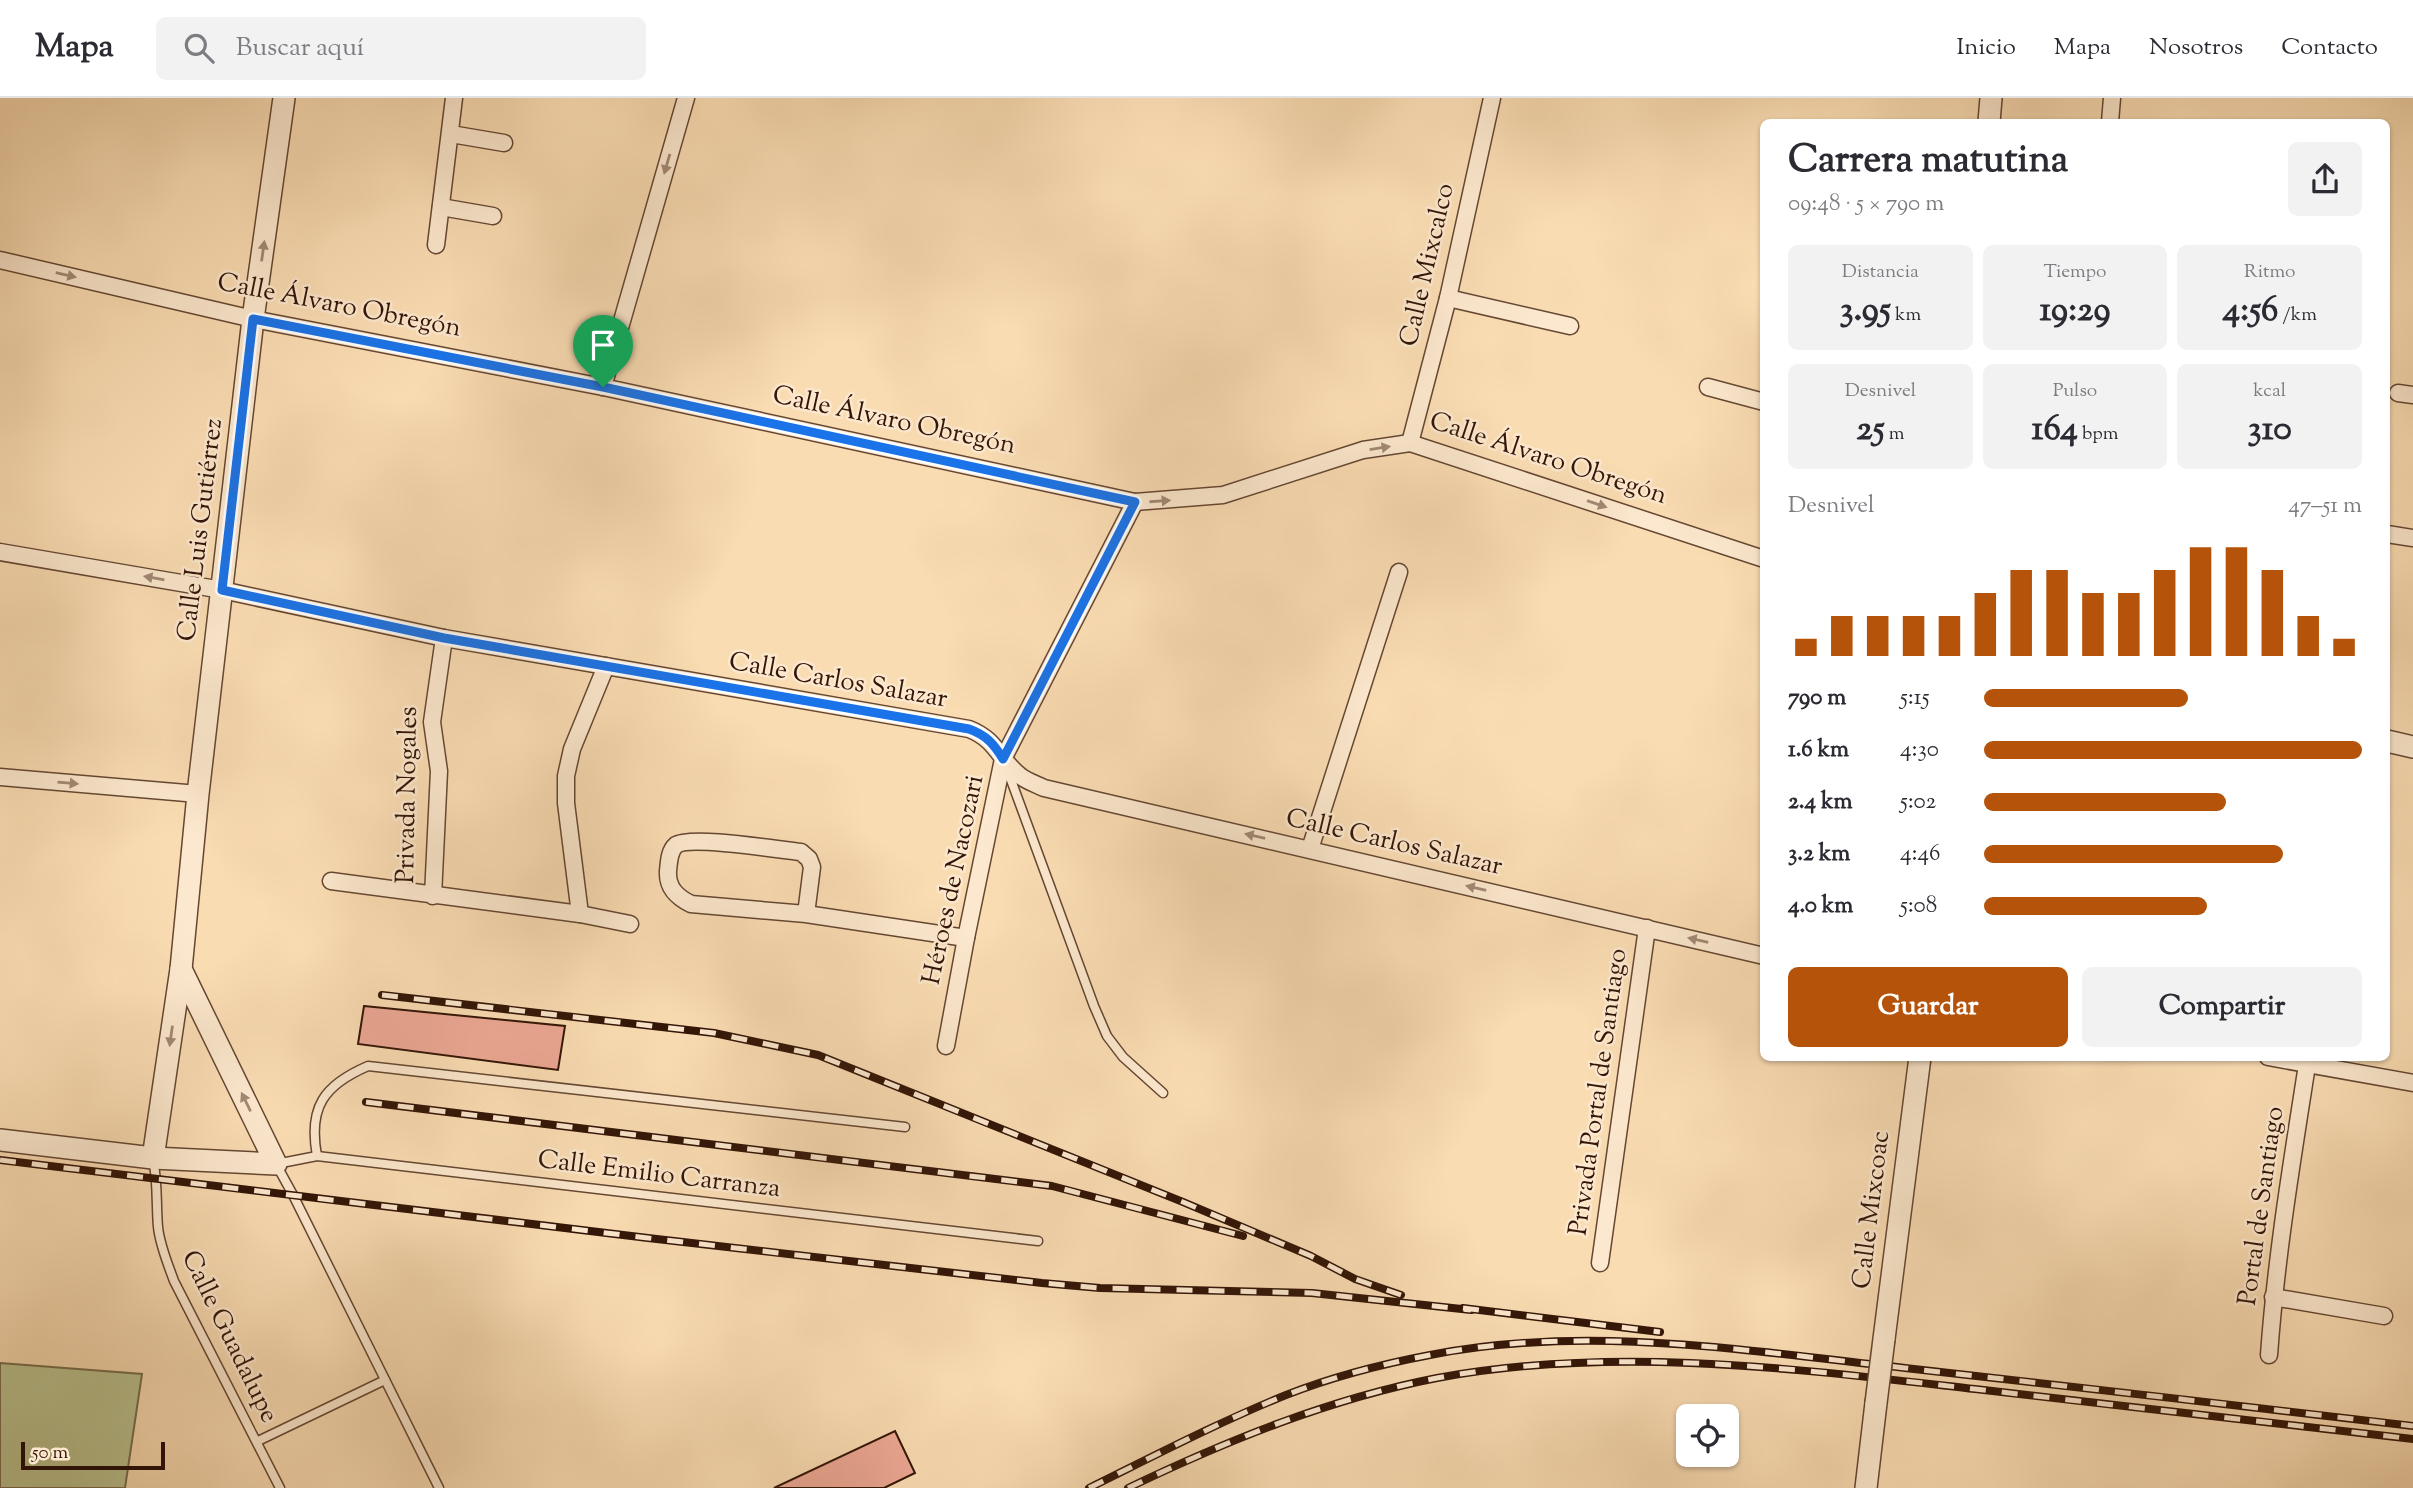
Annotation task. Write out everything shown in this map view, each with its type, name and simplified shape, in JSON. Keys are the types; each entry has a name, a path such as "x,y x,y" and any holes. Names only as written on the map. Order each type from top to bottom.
{"street":[{"name":"Calle Luis Gutiérrez","path":"153,1158 181,969 198,794 253,319 284,98"},
{"path":"436,245 454,98"},
{"path":"603,387 685,98"},
{"name":"Calle Mixcalco","path":"1410,443 1448,298 1492,98"},
{"path":"1989,119 1991,98"},
{"path":"2110,119 2112,98"},
{"path":"451,134 504,143"},
{"path":"441,207 493,216"},
{"name":"Calle Álvaro Obregón","path":"0,260 253,319 603,387 1135,502 1223,495 1363,450 1410,443 1760,558"},
{"path":"1448,298 1570,326"},
{"path":"1708,387 1760,401"},
{"name":"Héroes de Nacozari","path":"946,1046 965,938 1003,759 1135,502"},
{"path":"2390,534 2413,538"},
{"name":"Calle Carlos Salazar","path":"0,552 222,590 444,638 969,729 990,740 1003,759 1020,776 1044,788 1760,955"},
{"path":"1310,849 1399,572"},
{"name":"Privada Nogales","path":"331,881 433,896 439,771 432,722 444,638"},
{"path":"580,914 566,803 566,776 572,749 606,666"},
{"path":"2390,742 2413,747"},
{"path":"0,777 198,794"},
{"path":"806,914 812,867 809,859 801,852 697,841 679,843 672,850 668,873 670,885 678,897 691,904 806,914 965,938"},
{"path":"433,896 580,914 630,924"},
{"name":"Privada Portal de Santiago","path":"1600,1263 1647,928"},
{"path":"0,1140 153,1158 276,1164 181,969"},
{"name":"Calle Mixcoac","path":"1866,1488 1919,1061"},
{"path":"2288,1061 2413,1083"},
{"name":"Portal de Santiago","path":"2269,1355 2273,1297 2308,1065"},
{"path":"2273,1297 2384,1316"}],"lane":[{"path":"1003,759 1107,1036 1123,1057 1163,1093"},
{"path":"317,1156 315,1119 323,1097 348,1074 368,1066 905,1127"},
{"name":"Calle Emilio Carranza","path":"276,1164 317,1156 1038,1241"},
{"name":"Calle Guadalupe","path":"153,1158 158,1179 158,1227 174,1281 280,1488"},
{"path":"276,1164 439,1488"},
{"path":"258,1441 385,1380"}],"green space":[{"path":"0,1363 142,1374 125,1488 0,1488"}],"building":[{"path":"364,1006 565,1026 558,1070 358,1044"},
{"path":"895,1431 915,1473 884,1488 774,1488"}],"railway":[{"path":"382,995 714,1033 818,1055 1183,1202 1311,1256 1355,1279 1401,1295"},
{"path":"366,1102 1052,1186 1243,1236"},
{"path":"0,1160 1042,1283 1100,1288 1312,1293 1471,1310"},
{"path":"1463,1308 1660,1332"},
{"path":"1089,1488 1236,1416 1321,1382 1430,1355 1489,1346 1548,1342 1608,1341 1727,1348 2413,1426"},
{"path":"1128,1488 1240,1438 1357,1397 1437,1378 1504,1368 1571,1363 1706,1364 1841,1374 2413,1439"}],"route":[{"path":"253,319 603,387 1135,502 1003,759 990,740 969,729 444,638 222,590 253,319"}]}
